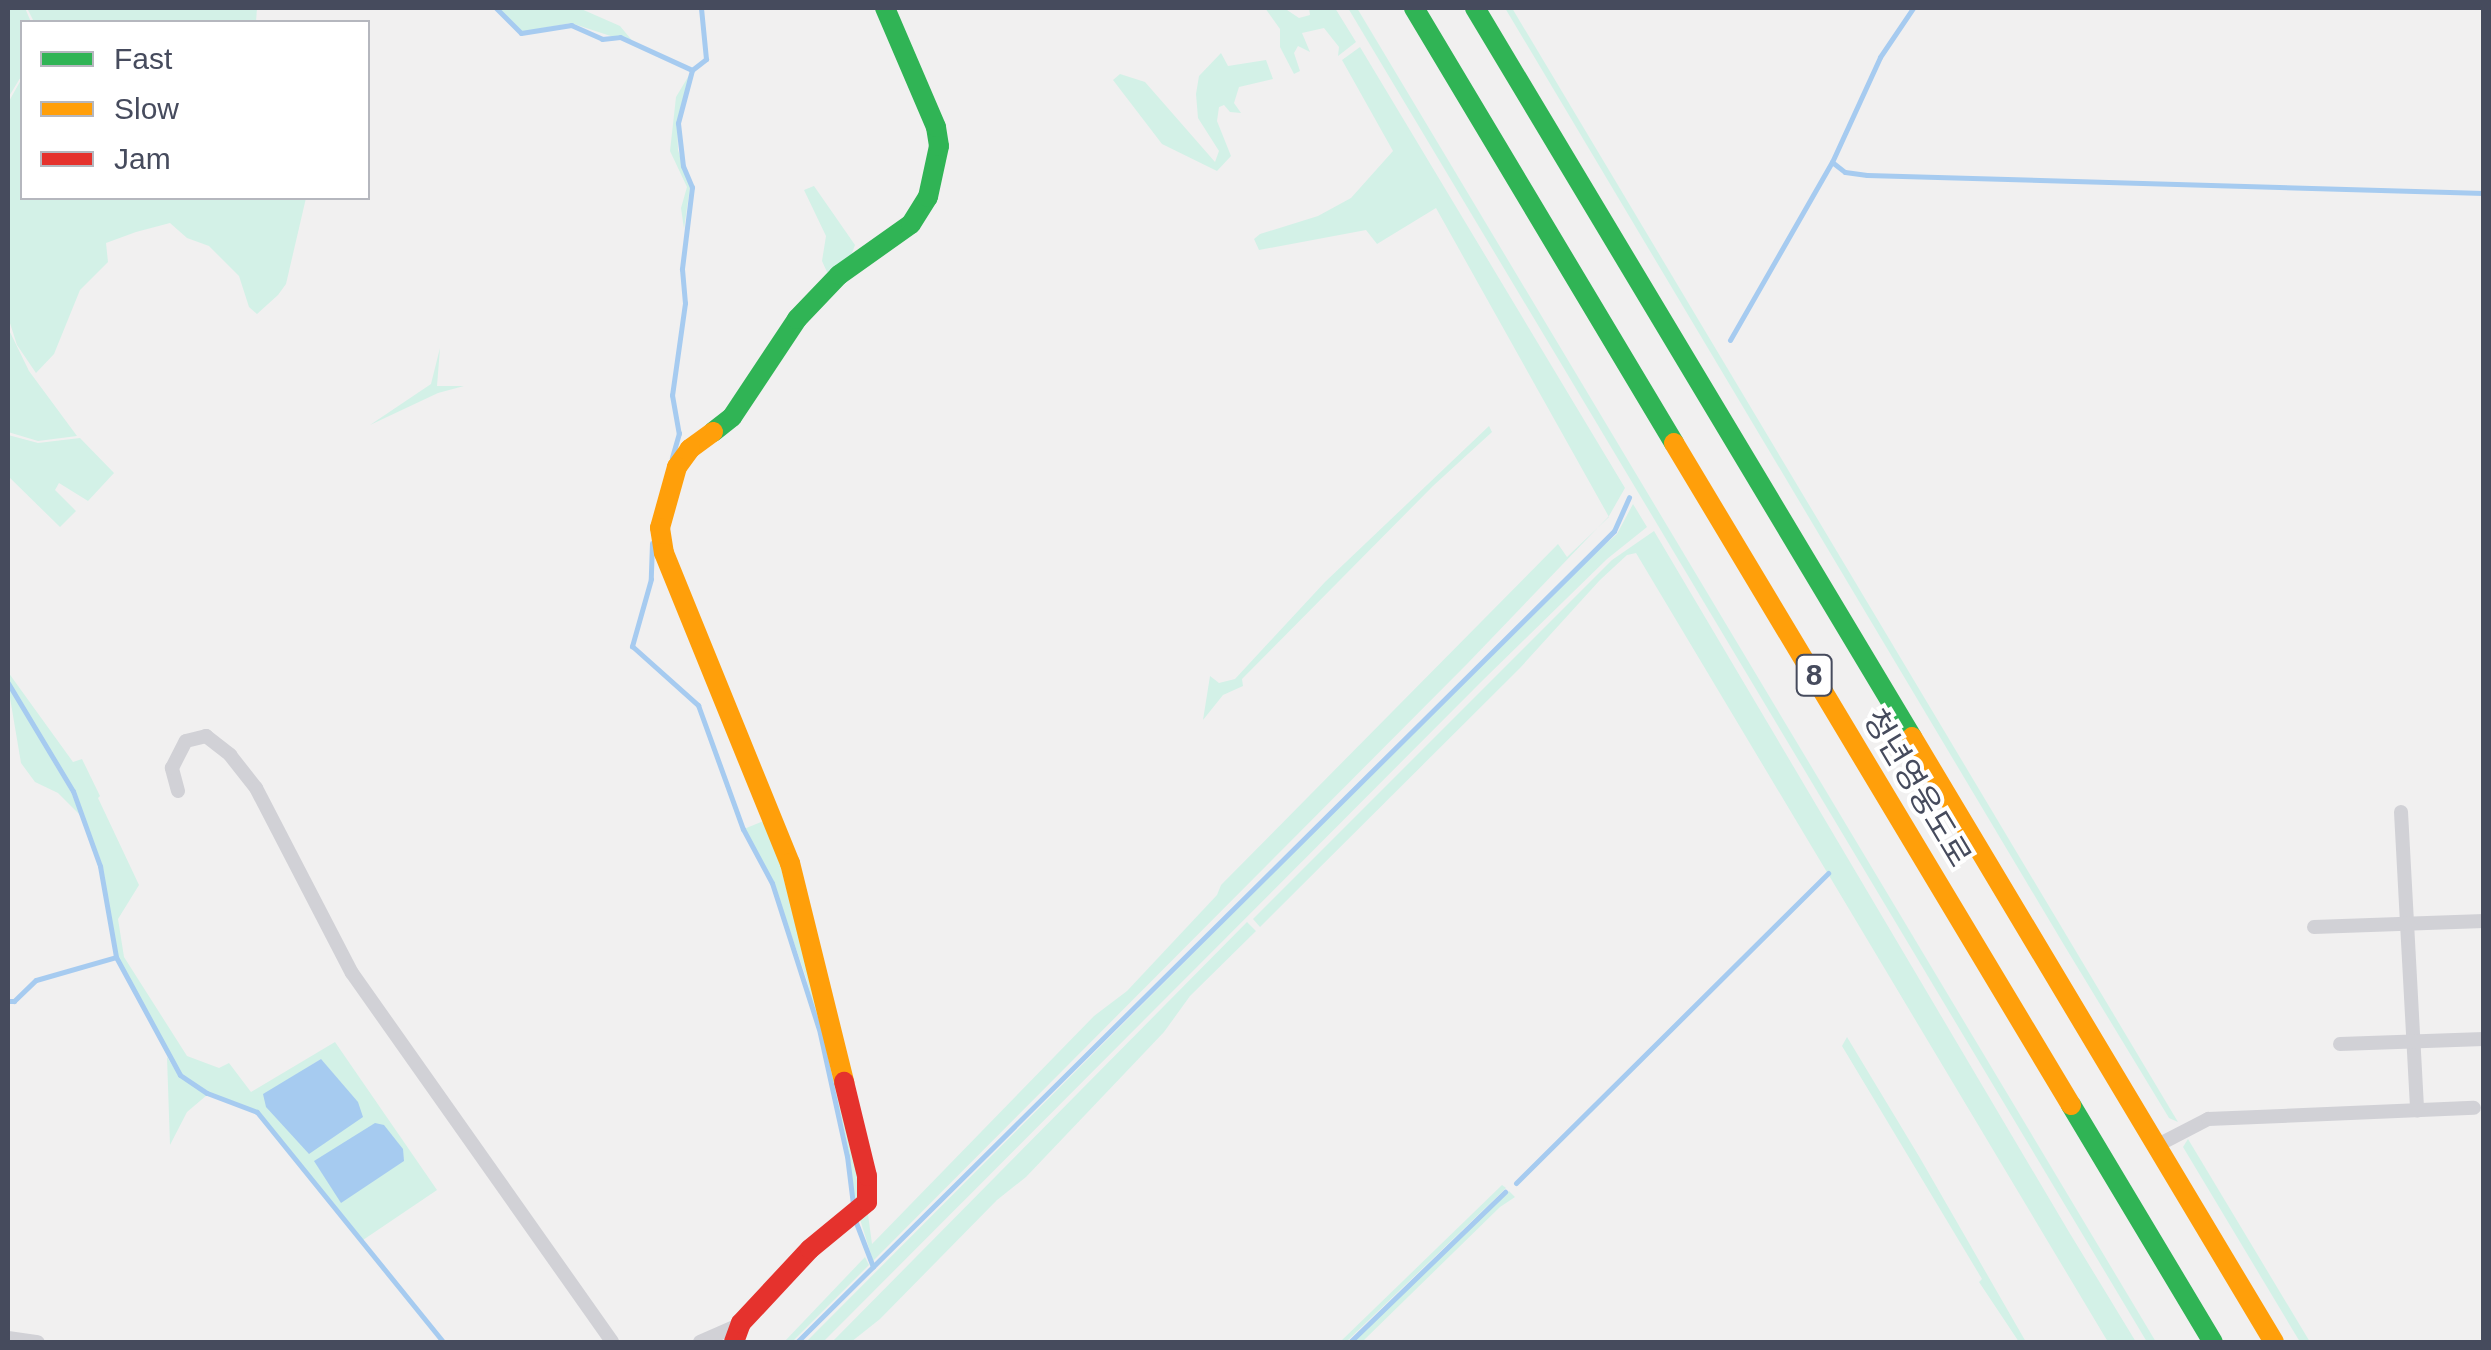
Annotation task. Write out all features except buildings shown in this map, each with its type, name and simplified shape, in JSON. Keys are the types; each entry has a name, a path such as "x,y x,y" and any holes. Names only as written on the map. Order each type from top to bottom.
{"main road":[{"path":"738,1333 810,1249 866,1202 867,1176 790,863 664,554 660,528 676,467 690,449 741,407 784,337 828,286 864,255 911,224 928,196 939,146 936,126 885,8"},
{"name":"청년영웅도로","path":"1414,8 2213,1342"},
{"name":"청년영웅도로","path":"1475,8 2274,1342"}],"street":[{"path":"178,790 172,768 174,756 186,741 206,736 220,744 256,788 352,973 612,1342"},
{"path":"2400,812 2416,1111"},
{"path":"2314,927 2484,921"},
{"path":"2340,1044 2484,1039"},
{"path":"2156,1146 2208,1119 2474,1108"},
{"path":"700,1342 738,1333"},
{"path":"8,1338 38,1342"}],"green space":[{"path":"8,8 25,8 30,20 20,20 20,78 8,98"},
{"path":"27,8 257,8 256,20 33,20"},
{"path":"497,8 579,8 620,26 635,44 571,23 521,32"},
{"path":"1265,8 1284,8 1299,18 1310,15 1309,8 1335,8 1356,42 1338,56 1339,47 1324,28 1302,33 1310,52 1298,46 1294,53 1300,71 1294,74 1280,47 1280,29"},
{"path":"1348,8 1357,8 2156,1342 2147,1342"},
{"path":"1505,8 1512,8 2178,1122 2169,1118 2064,945"},
{"path":"1360,47 1625,488 1609,516 1436,208 1377,244 1366,230 1259,250 1254,239 1260,234 1318,216 1351,198 1393,151 1342,60"},
{"path":"1221,53 1228,66 1266,60 1273,79 1239,87 1234,103 1241,113 1230,112 1224,105 1219,107 1217,121 1231,156 1217,171 1162,144 1113,80 1120,74 1145,82 1215,162 1219,151 1198,118 1196,94 1199,76"},
{"path":"691,72 677,123 678,150 690,187 684,229 681,208 687,187 670,151 676,97"},
{"path":"20,82 20,200 306,200 286,284 257,314 249,307 239,276 209,246 187,238 170,223 136,232 106,243 108,262 80,290 54,354 36,373 17,345 8,317 8,103"},
{"path":"814,186 855,245 848,264 837,272 827,272 822,261 826,236 804,190"},
{"path":"8,328 29,371 77,436 38,441 8,432"},
{"path":"440,348 437,386 464,386 438,393 370,425 431,384"},
{"path":"1489,426 1492,432 1433,486 1242,679 1243,686 1223,695 1203,720 1210,676 1219,683 1235,679 1325,582"},
{"path":"8,435 38,443 80,438 114,473 88,501 59,483 55,490 76,511 60,527 8,476"},
{"path":"1633,504 1647,527 1607,559 1483,680 823,1342 806,1342 1574,571 1617,534"},
{"path":"1598,528 873,1261 858,1213 867,1207 872,1244 1094,1016 1127,991 1217,895 1221,885 1558,544 1567,557"},
{"path":"1654,531 2136,1342 2108,1342 1636,553 1627,555 1600,580 1520,668 1260,927 1253,919 1612,560"},
{"path":"8,672 73,762 82,759 100,796 139,885 118,919 124,957 187,1056 219,1068 229,1063 251,1092 335,1042 437,1190 360,1242 258,1111 208,1092 181,1074 117,957 101,865 74,791 8,681","holes":["321,1059 309,1154 305,1069"]},
{"path":"8,686 71,792 81,816 58,793 35,782 21,763"},
{"path":"768,819 866,1192 854,1204 848,1156 807,980 773,882 744,829"},
{"path":"1247,922 1256,931 1190,996 1164,1032 1026,1177 997,1200 880,1319 851,1342 832,1342"},
{"path":"1847,1037 2026,1342 2019,1342 1979,1282 1982,1279 1842,1046"},
{"path":"167,1057 179,1076 207,1095 187,1112 170,1145"},
{"path":"2188,1139 2310,1342 2300,1342 2183,1147"},
{"path":"1502,1185 1506,1188 1346,1342 1340,1342"},
{"path":"1509,1191 1515,1197 1500,1207 1362,1342 1352,1342"},
{"path":"865,1257 869,1265 792,1342 784,1342"}],"water":[{"path":"321,1059 358,1102 363,1117 309,1154 266,1107 263,1094"},
{"path":"375,1123 384,1125 403,1149 404,1161 341,1203 314,1161"}],"waterway":[{"path":"496,8 521,33 571,25 602,39 620,37 692,70 678,123 683,166 692,187 682,269 685,303 672,395 679,433 672,458"},
{"path":"692,70 706,59 701,8"},
{"path":"1730,340 1832,162 1880,57 1913,8"},
{"path":"1832,162 1845,172 1867,175 2484,193"},
{"path":"797,1342 1614,531 1629,497"},
{"path":"652,543 651,579 632,646 698,705 743,829 772,883 819,1029 847,1156 853,1204"},
{"path":"8,683 73,791 100,866 116,957 180,1075 207,1093 257,1112 443,1342"},
{"path":"1516,1183 1828,873"},
{"path":"8,1001 14,1001 36,980 116,957"},
{"path":"1350,1342 1505,1192"},
{"path":"855,1220 873,1267"}],"traffic: fast":[{"path":"713,432 732,417 797,319 839,275 911,224 928,197 939,146 936,127 885,8"},
{"path":"1414,8 1674,443"},
{"path":"1475,8 1912,737"},
{"path":"2071,1105 2213,1342"}],"traffic: slow":[{"path":"713,432 690,449 677,467 660,528 664,553 790,863 844,1082"},
{"path":"1674,443 2071,1105"},
{"path":"1912,737 2274,1342"}],"traffic: jam":[{"path":"734,1342 741,1323 810,1249 867,1202 867,1176 844,1082"}]}
